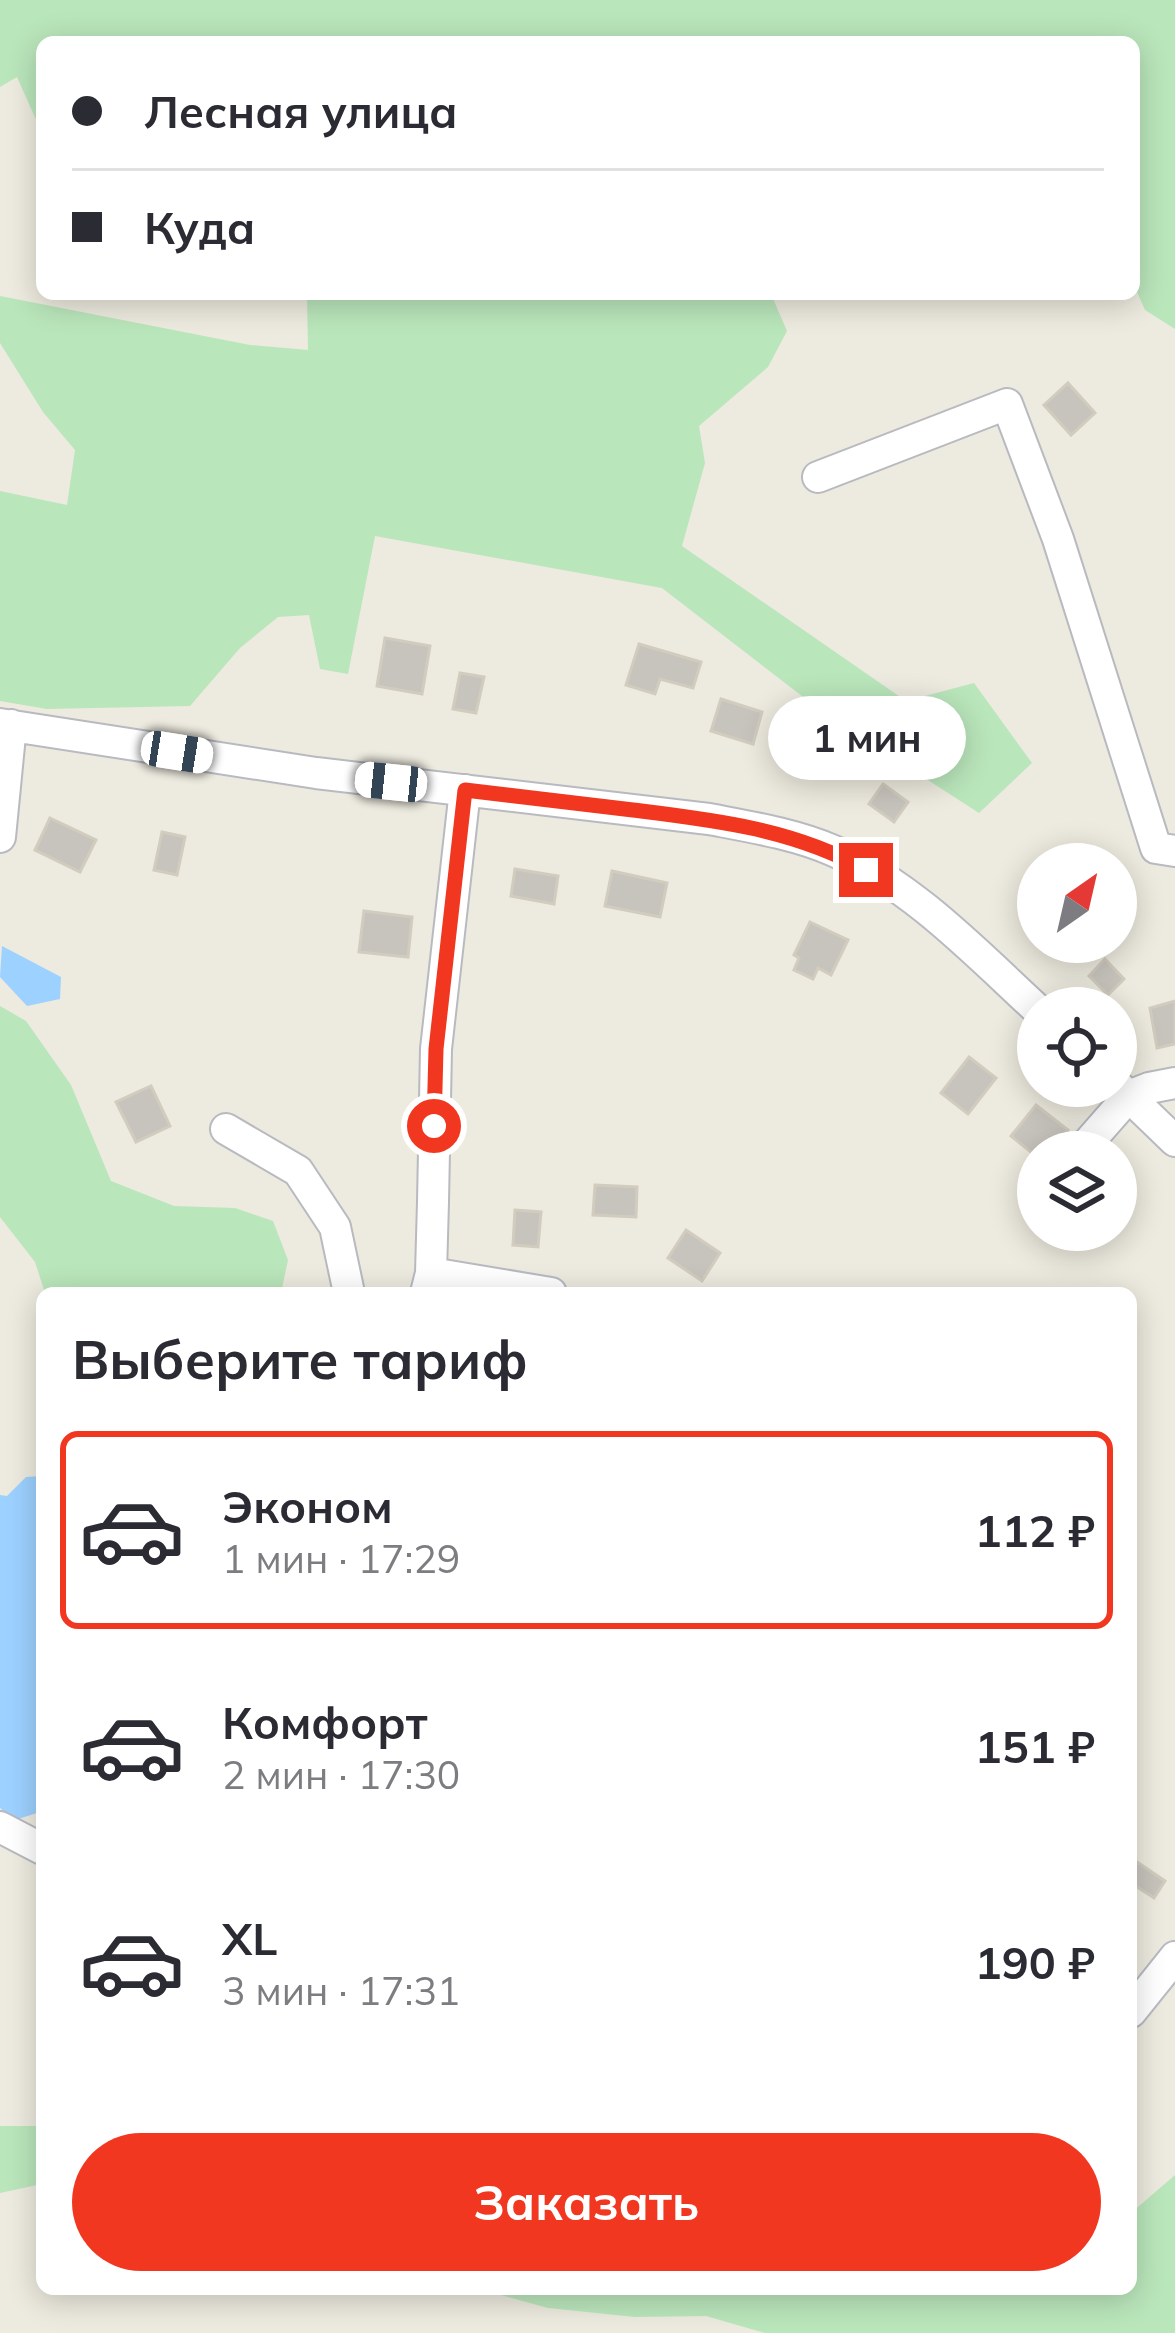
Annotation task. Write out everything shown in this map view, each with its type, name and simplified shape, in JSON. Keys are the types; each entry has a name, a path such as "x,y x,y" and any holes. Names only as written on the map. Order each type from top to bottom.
{"street":[{"path":"818,477 1006,404 1058,538 1156,848 1175,851"},
{"path":"0,837 5,724 316,773 709,819 769,830 834,851 898,888 1017,991"},
{"path":"465,790 436,1049 428,1283 477,1287"},
{"path":"1137,1089 1175,1083"},
{"path":"1137,1104 1175,1141"},
{"path":"226,1129 298,1171 335,1227 348,1287"},
{"path":"0,1827 36,1846"},
{"path":"1137,2004 1175,1957"}],"green space":[{"path":"0,0 1175,0 1175,329 1145,310 1140,299 1140,36 36,36 36,120 17,77 0,87"},
{"path":"0,296 250,345 308,350 307,300 774,300 787,331 768,367 699,426 705,463 682,546 906,701 974,683 1032,763 979,813 824,713 662,588 375,536 348,674 320,669 309,615 278,617 240,648 190,706 47,709 0,701 0,491 67,505 75,450 43,412 0,343"},
{"path":"0,1006 26,1021 71,1085 111,1181 174,1206 235,1208 273,1221 288,1260 282,1287 43,1287 35,1262 0,1217"},
{"path":"0,2126 36,2126 36,2185 0,2193"},
{"path":"1175,2175 1175,2333 765,2333 706,2316 635,2317 548,2308 501,2295 1137,2295 1137,2208"}],"water":[{"path":"2,946 61,977 60,999 27,1006 0,977"},
{"path":"36,1476 36,1813 15,1820 0,1808 0,1495 7,1496 26,1477"}],"building":[{"path":"1068,383 1095,413 1071,435 1044,405"},
{"path":"385,638 430,646 422,694 377,686"},
{"path":"639,644 701,662 693,688 660,679 655,694 626,685"},
{"path":"460,673 484,677 476,713 453,709"},
{"path":"721,699 762,712 753,744 711,731"},
{"path":"883,784 908,802 894,822 869,804"},
{"path":"50,818 96,840 80,872 35,850"},
{"path":"162,832 185,837 177,875 154,870"},
{"path":"515,869 558,876 554,904 511,896"},
{"path":"612,871 667,883 660,917 605,906"},
{"path":"364,911 412,917 408,957 359,952"},
{"path":"810,922 848,940 831,975 818,968 813,979 794,970 799,958 794,955"},
{"path":"1101,963 1109,963 1124,979 1116,987 1100,987 1089,976"},
{"path":"1175,1001 1175,1044 1157,1048 1150,1008"},
{"path":"969,1057 996,1078 968,1114 941,1093"},
{"path":"151,1086 170,1126 136,1142 116,1102"},
{"path":"1034,1107 1068,1130 1017,1131 1017,1141 1011,1136"},
{"path":"595,1185 637,1187 636,1217 593,1215"},
{"path":"515,1210 541,1212 538,1247 513,1245"},
{"path":"686,1230 720,1253 702,1281 668,1258"},
{"path":"1137,1862 1165,1881 1154,1898 1137,1887"}],"route":[{"path":"434,1126 436,1049 465,790 769,830 834,851 866,870"}]}
